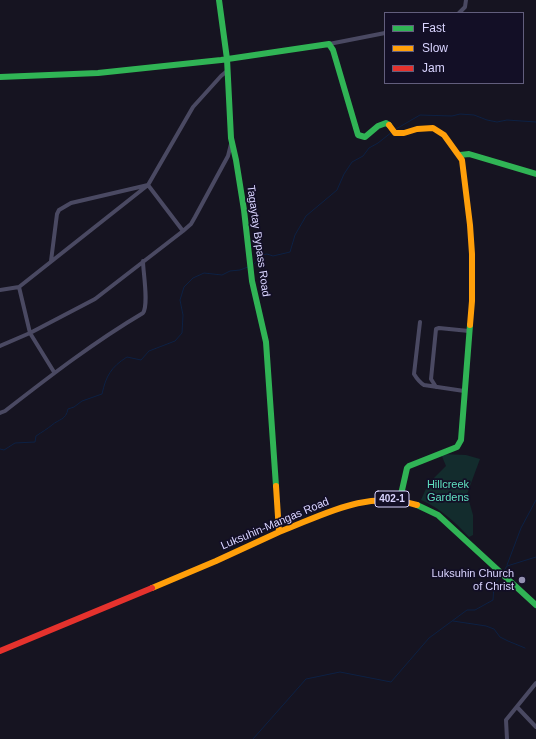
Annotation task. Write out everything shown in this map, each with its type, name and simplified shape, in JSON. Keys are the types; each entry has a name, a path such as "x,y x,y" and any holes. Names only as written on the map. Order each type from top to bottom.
{"main road":[{"name":"Tagaytay Bypass Road","path":"219,0 227,59 231,138 244,210 252,281 266,342 279,532"},
{"path":"0,77 98,73 227,59 329,44 333,50 358,135 365,137 381,124 387,124 395,133 433,128 444,135 460,155 463,167 472,241 472,301 459,444 457,447 409,466 405,473 400,499"},
{"path":"460,155 469,154 536,174"},
{"name":"Luksuhin-Mangas Road","path":"0,650 216,561 279,532 350,503 370,499 400,499 425,508 438,515 536,605"}],"street":[{"path":"460,12 465,7 466,0"},
{"path":"329,44 384,32"},
{"path":"0,290 19,287 148,185 193,107 221,76 228,71"},
{"path":"0,346 30,333 101,295 191,224 227,157 231,138"},
{"path":"148,185 183,231"},
{"path":"51,261 57,214 59,210 71,202 148,185"},
{"path":"0,413 5,411 54,372 111,332 143,313 146,303 143,261"},
{"path":"19,287 30,333 54,372"},
{"path":"420,322 414,374 420,383 424,385 464,391"},
{"path":"436,387 431,378 436,329 470,331"},
{"path":"507,739 506,720 536,683"},
{"path":"517,707 536,726"}],"green space":[{"name":"Hillcreek Gardens","path":"441,454 466,455 480,459 467,494 473,515 473,535 469,537 447,516 435,507 421,500 428,484 446,466"}],"waterway":[{"path":"396,129 420,115 452,116 460,114 474,115 497,122 507,120 536,122"},
{"path":"254,264 262,255 267,254 273,256 290,252 295,235 306,216 337,190 344,174 352,162 363,156 369,148 392,132"},
{"path":"0,449 4,450 15,443 35,442 36,436 64,417 68,409 74,407 82,401 102,394 107,377 113,368 121,361 127,357 141,360 149,351 175,341 182,333 183,315 180,300 184,287 193,278 204,273 222,275 230,271 248,267"},
{"path":"507,565 521,528 536,500"},
{"path":"503,572 507,566 536,557"},
{"path":"253,739 306,679 340,672 391,682 429,638 467,610 475,610 493,600 494,585 500,576"},
{"path":"453,621 486,626 494,629 500,637 525,648"}],"traffic: fast":[{"path":"219,0 227,59 231,138 244,210 252,281 266,342 276,486"},
{"path":"0,77 98,73 221,60 329,44 333,50 358,135 365,137 378,126 386,123 389,125"},
{"path":"460,155 469,154 536,174"},
{"path":"400,499 407,468 409,466 457,447 461,440 470,325"},
{"path":"417,505 438,515 536,605"}],"traffic: slow":[{"path":"389,125 395,133 433,128 444,135 462,160 472,254 472,301 470,325"},
{"path":"276,486 279,532 346,506 363,502 380,500 398,501 417,505"},
{"path":"152,588 279,532"}],"traffic: jam":[{"path":"0,651 152,588"}],"place":[{"name":"Luksuhin Church of Christ","path":"522,580"}]}
